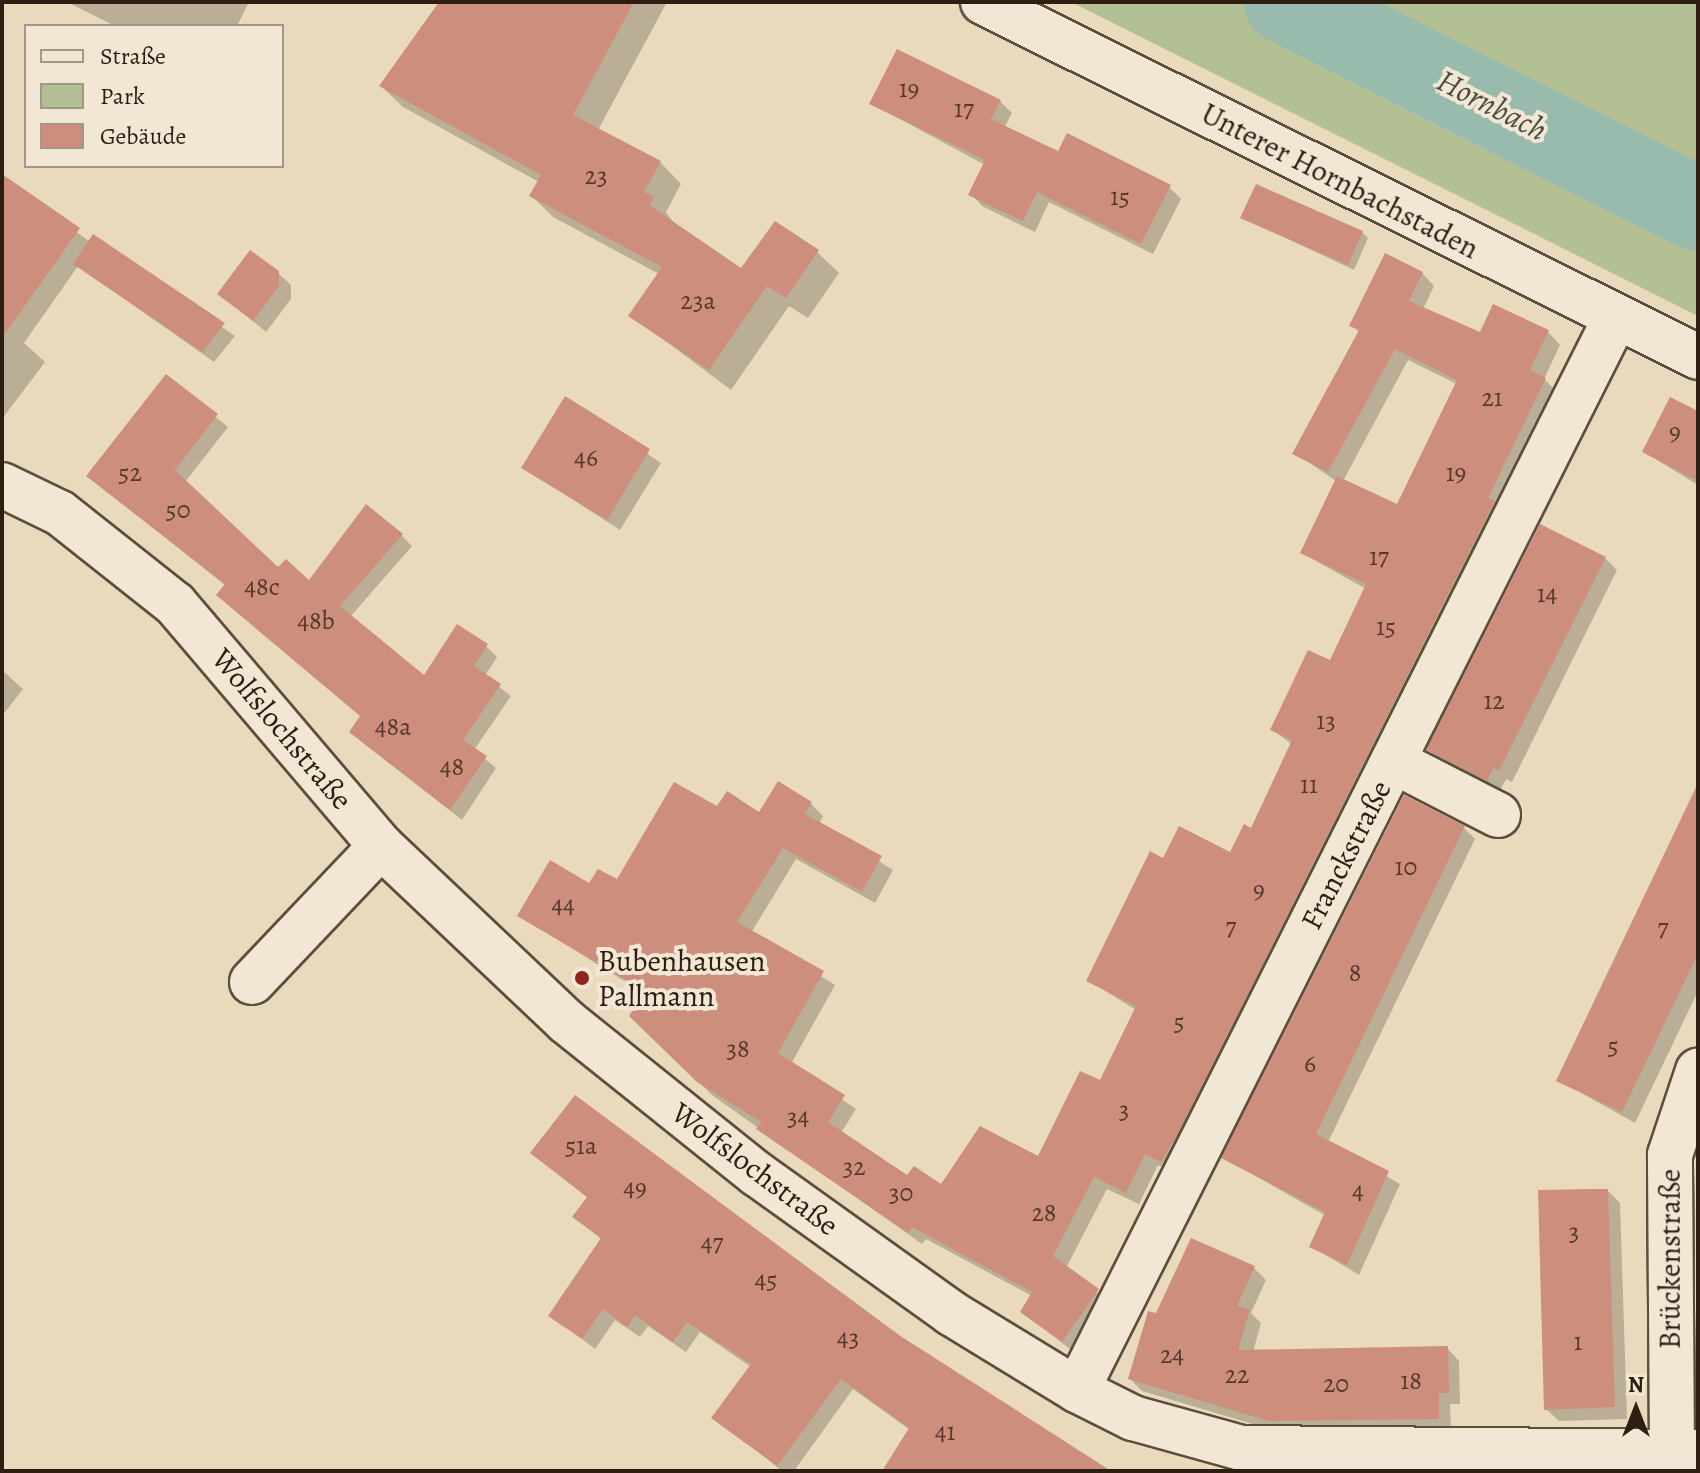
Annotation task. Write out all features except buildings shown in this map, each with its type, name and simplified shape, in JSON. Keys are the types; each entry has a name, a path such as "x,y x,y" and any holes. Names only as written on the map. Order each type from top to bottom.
{"street":[{"name":"Unterer Hornbachstaden","path":"983,2 1615,319 1698,357"},
{"name":"Franckstraße","path":"1077,1390 1615,319"},
{"name":"Wolfslochstraße","path":"2,485 60,513 175,604 381,846 567,1022 757,1174 951,1313 1077,1390 1189,1437 1315,1462 1685,1452"},
{"path":"1393,761 1498,815"},
{"path":"252,982 381,846"},
{"name":"Brückenstraße","path":"1685,1452 1670,1155 1698,1071"}],"green space":[{"path":"1071,2 1698,2 1698,316"}],"waterway":[{"name":"Hornbach","path":"1286,2 1698,209"}],"place":[{"name":"Bubenhausen Pallmann","path":"582,978"}]}
